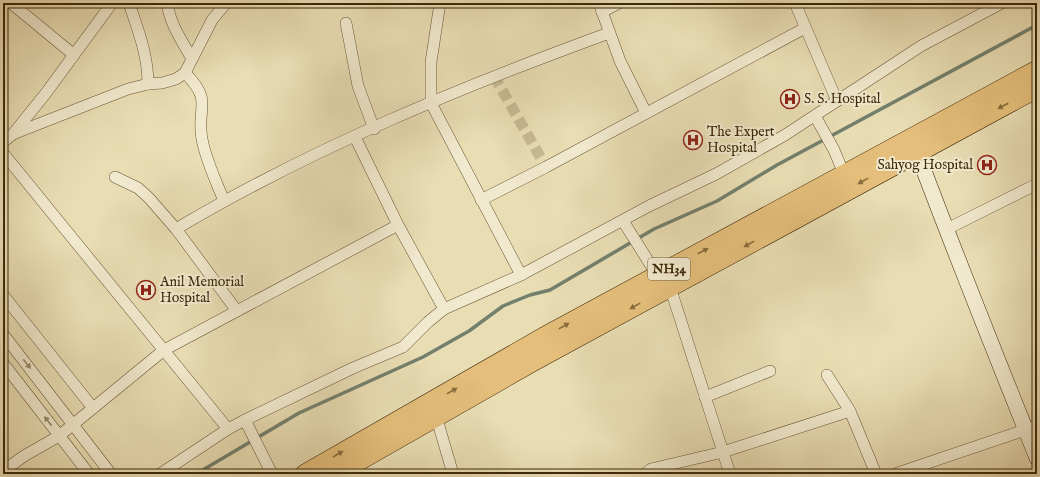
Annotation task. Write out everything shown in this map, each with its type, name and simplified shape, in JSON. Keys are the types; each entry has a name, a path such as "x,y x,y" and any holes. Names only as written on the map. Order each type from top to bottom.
{"highway":[{"name":"NH34","path":"305,474 549,334 664,281 914,145 1037,70"},
{"name":"NH34","path":"336,474 844,174 914,145 1037,88"}],"street":[{"path":"3,7 7,3"},
{"path":"11,3 74,56"},
{"path":"3,142 13,134 74,56 112,3"},
{"path":"129,3 145,52 148,67 148,84"},
{"path":"167,3 169,14 176,30 192,59"},
{"path":"13,134 128,89 148,84 176,80 185,73 212,20 226,3"},
{"path":"440,3 430,62 431,103 521,275"},
{"path":"619,3 601,8 620,61 646,113"},
{"path":"795,3 837,101"},
{"path":"160,474 228,429 245,420 353,368 403,346 444,309 521,275 716,174 785,135 921,46 1002,3"},
{"path":"346,23 358,86 374,129"},
{"path":"481,200 546,167 805,28"},
{"path":"176,229 224,201 355,137 522,65 609,33"},
{"path":"185,73 194,82 201,93 203,106 202,138 206,156 224,201"},
{"path":"815,116 834,150 844,174"},
{"path":"355,137 398,225 444,309"},
{"path":"914,145 947,229 1032,428 1037,458"},
{"path":"3,153 228,429"},
{"path":"115,177 138,188 176,229 237,311"},
{"path":"947,229 1037,184"},
{"path":"623,221 642,253 664,281 705,397 730,474"},
{"path":"3,471 24,456 59,436 164,350 398,225"},
{"path":"3,295 93,408"},
{"path":"3,334 111,474"},
{"path":"3,363 89,474"},
{"path":"705,397 770,371"},
{"path":"827,375 850,411 876,474"},
{"path":"645,474 651,469 723,452 850,411"},
{"path":"436,416 453,474"},
{"path":"245,420 272,474"},
{"path":"895,474 1032,428"}],"waterway":[{"path":"196,474 299,413 423,357 469,331 503,306 530,295 550,290 654,229 717,201 777,165 1037,25"}],"tunnel":[{"path":"494,76 546,167"}],"place":[{"name":"S. S. Hospital","path":"790,99"},
{"name":"The Expert Hospital","path":"693,140"},
{"name":"Sahyog Hospital","path":"987,165"},
{"name":"Anil Memorial Hospital","path":"146,290"}]}
